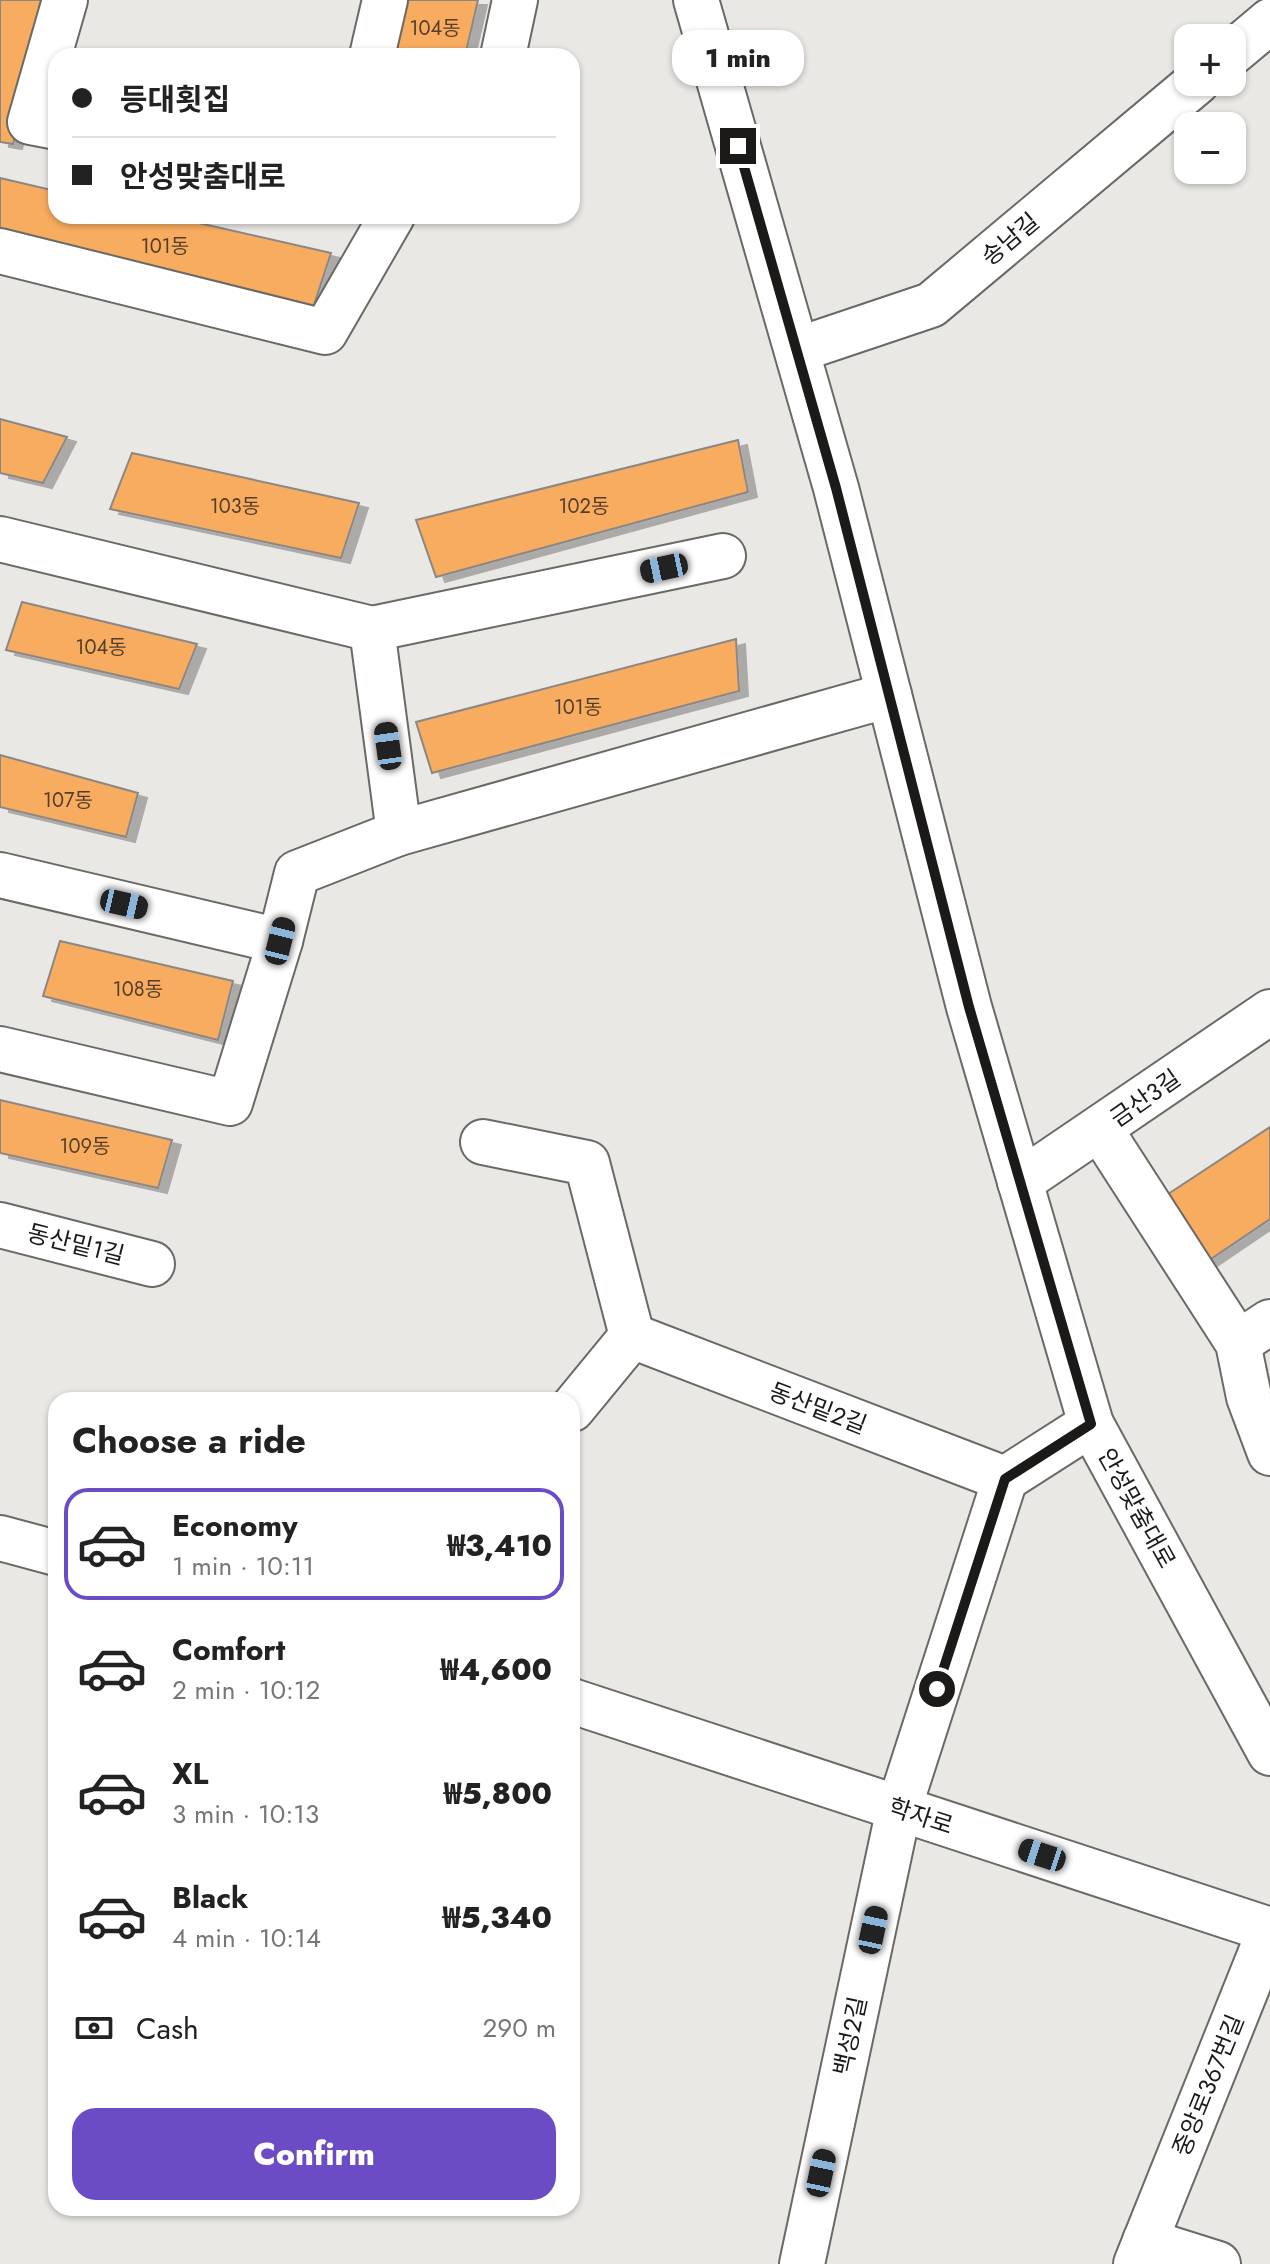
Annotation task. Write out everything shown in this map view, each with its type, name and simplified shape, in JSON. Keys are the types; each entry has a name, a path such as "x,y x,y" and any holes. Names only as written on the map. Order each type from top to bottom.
{"street":[{"path":"51,48 65,0"},
{"path":"374,48 385,0"},
{"path":"505,48 515,0"},
{"name":"안성맞춤대로","path":"696,0 797,350 969,1007 1091,1424 1270,1753"},
{"path":"1246,41 1270,21"},
{"path":"48,59 30,122 48,125"},
{"name":"송남길","path":"797,350 931,305 1180,96"},
{"path":"0,251 325,332 387,224"},
{"path":"0,539 372,629 723,556"},
{"path":"372,629 399,833"},
{"path":"0,1049 230,1103 280,941 297,873 399,833 889,695"},
{"path":"0,875 280,941"},
{"name":"금산3길","path":"1020,1182 1270,1012"},
{"path":"1100,1129 1254,1332 1249,1397 1270,1453"},
{"path":"483,1142 587,1163 632,1336 580,1399"},
{"name":"동산밑1길","path":"0,1225 152,1264"},
{"name":"동산밑2길","path":"632,1336 1005,1479"},
{"path":"899,1808 1005,1479 1091,1424"},
{"path":"0,1538 48,1551"},
{"name":"학자로","path":"580,1704 1270,1930"},
{"name":"백성2길","path":"802,2264 899,1808"},
{"name":"중앙로367번길","path":"1218,2264 1140,2252 1270,1930"}],"building":[{"path":"0,0 51,0 13,144 0,142"},
{"path":"406,0 478,0 467,48 394,48"},
{"path":"0,178 48,189 48,224 203,224 331,253 312,311 0,239"},
{"path":"0,419 67,437 43,483 0,473"},
{"path":"738,440 748,492 436,577 416,520"},
{"path":"132,453 359,503 341,558 110,509"},
{"path":"22,602 197,644 179,689 6,650"},
{"path":"736,639 739,691 432,773 416,722"},
{"path":"0,755 138,793 126,837 0,807"},
{"path":"60,941 233,981 218,1040 43,996"},
{"path":"0,1100 172,1140 158,1188 0,1153"},
{"path":"1270,1127 1270,1219 1202,1265 1159,1200"}],"route":[{"path":"738,146 836,488 969,1007 1091,1424 1005,1479 937,1689"}]}
